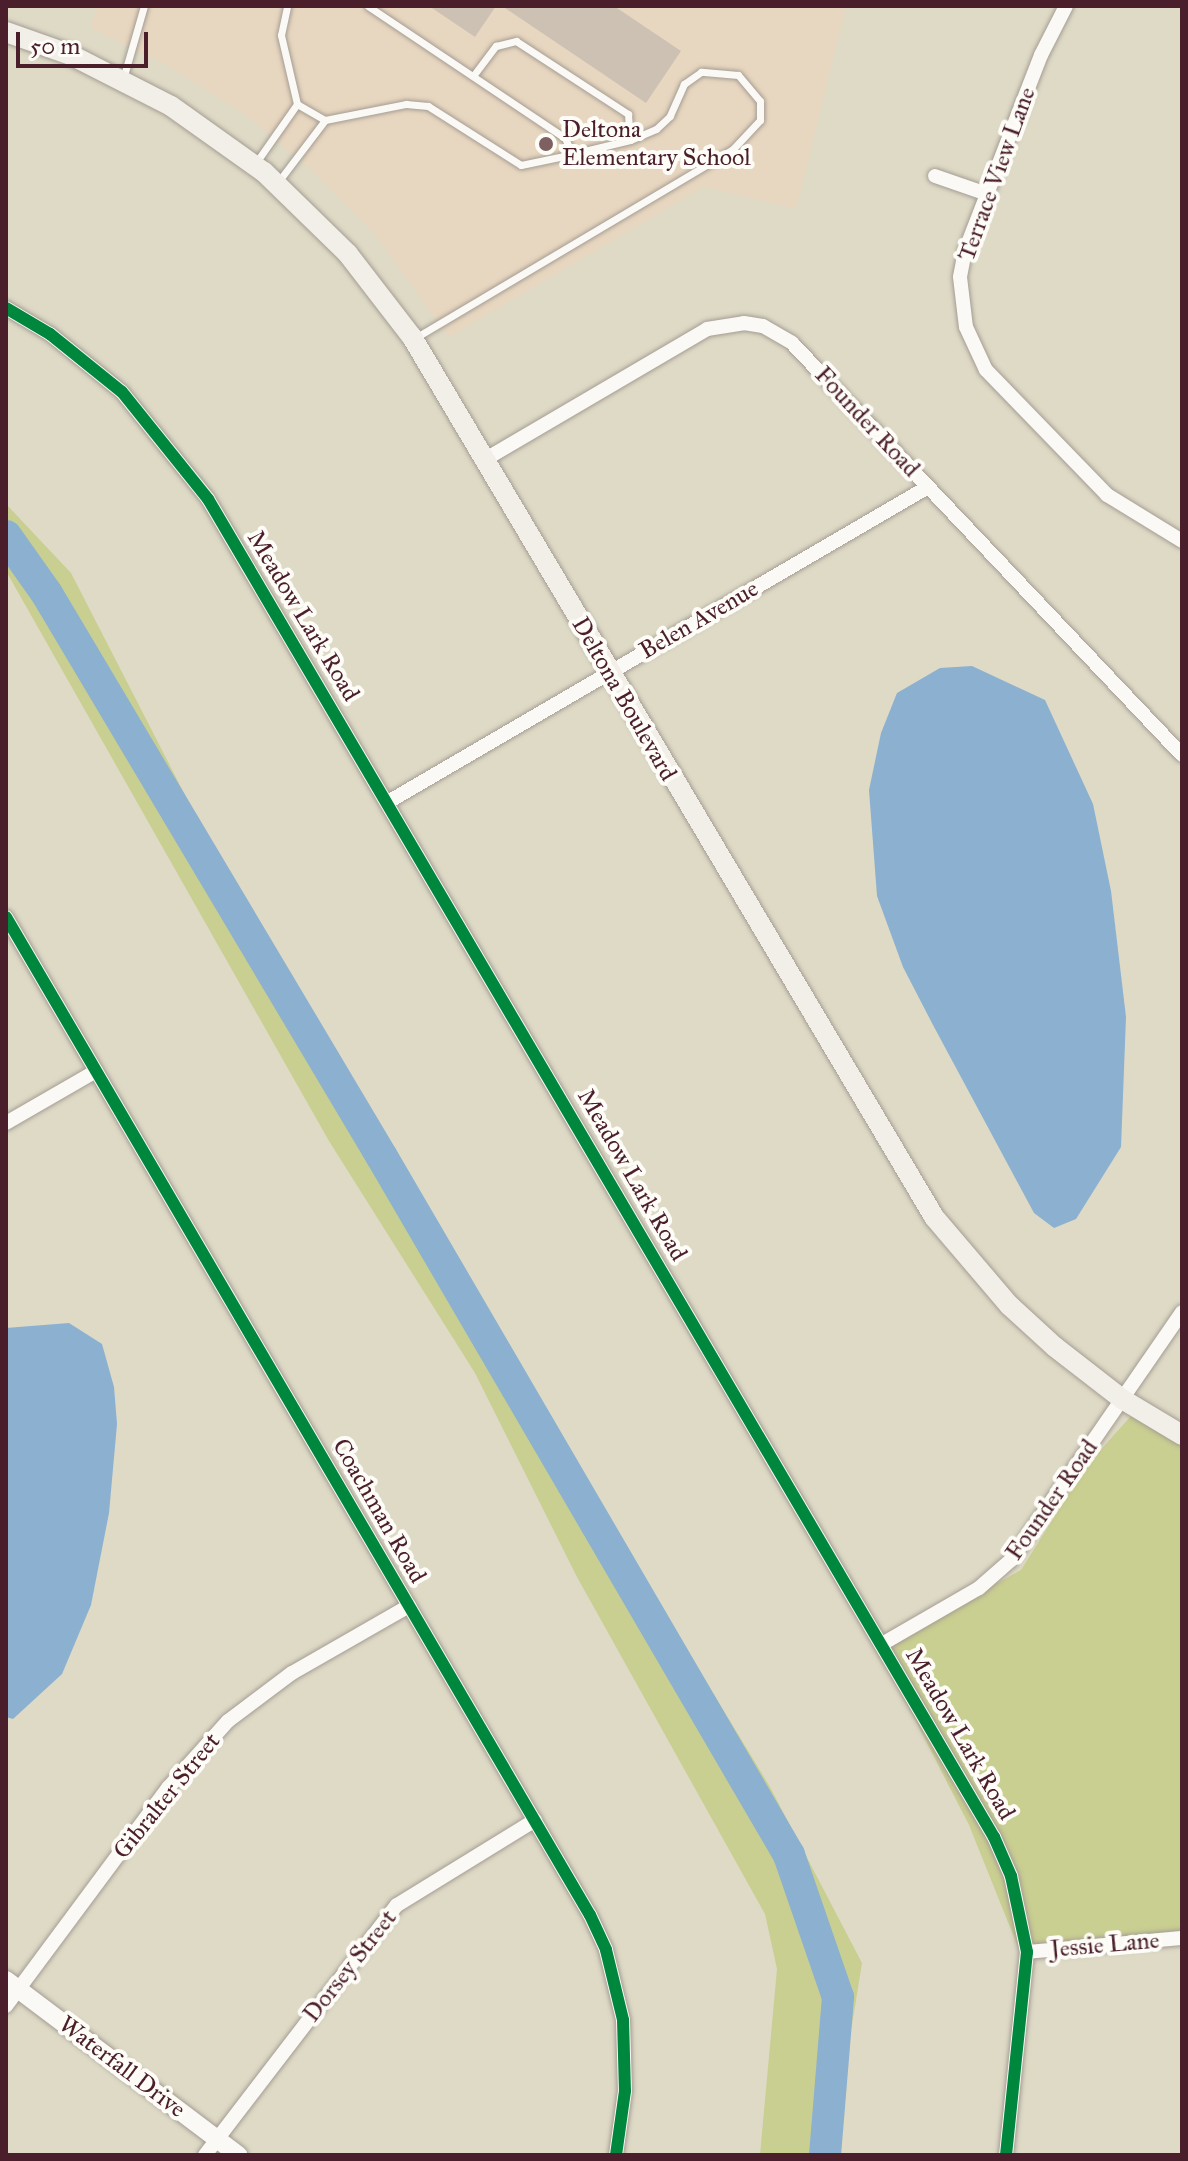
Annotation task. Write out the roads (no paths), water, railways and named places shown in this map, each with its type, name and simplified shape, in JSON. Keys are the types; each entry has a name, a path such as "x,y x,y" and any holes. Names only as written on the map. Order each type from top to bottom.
{"main road":[{"name":"Deltona Boulevard","path":"6,32 123,79 254,165 277,183 348,254 413,339 934,1217 1009,1305 1122,1399 1182,1435"}],"street":[{"name":"Terrace View Lane","path":"1066,6 1041,55 987,194 960,277 961,303 973,347 1002,389 1107,495 1180,535"},
{"path":"935,176 987,194"},
{"name":"Meadow Lark Road","path":"6,308 88,362 183,461 388,802 994,1837 1011,1876 1027,1952 1006,2155"},
{"name":"Founder Road","path":"484,460 707,329 744,323 763,326 792,343 1182,755"},
{"name":"Belen Avenue","path":"388,802 928,487"},
{"name":"Coachman Road","path":"6,917 590,1915 617,1986 626,2053 616,2155"},
{"path":"6,1123 96,1071"},
{"name":"Founder Road","path":"882,1644 979,1588 1011,1560 1182,1312"},
{"name":"Gibralter Street","path":"6,2006 12,1985 168,1788 228,1721 292,1673 409,1606"},
{"name":"Dorsey Street","path":"205,2155 397,1905 535,1820"},
{"name":"Jessie Lane","path":"1027,1952 1182,1938"},
{"name":"Waterfall Drive","path":"12,1985 238,2155"}],"lane":[{"path":"123,79 144,6"},
{"path":"287,6 281,35 297,104 325,120 406,104 428,106 521,165 630,140 663,123 684,84 701,72 738,75 760,101 760,120 732,150 413,339"},
{"path":"368,6 565,138 569,147 564,156"},
{"path":"473,76 496,46 516,41 628,114 630,140"},
{"path":"254,165 297,104"},
{"path":"277,183 325,120"}],"water":[{"path":"972,666 1045,700 1093,804 1111,891 1126,1017 1121,1147 1076,1219 1054,1228 1034,1213 933,1025 903,967 877,896 869,790 881,733 897,693 940,668"},
{"path":"69,1323 102,1344 114,1387 117,1424 109,1513 91,1605 62,1674 13,1719 6,1717 6,1328"}],"waterway":[{"path":"6,536 47,594 382,1157 789,1855 838,1997 825,2155"}],"place":[{"name":"Deltona Elementary School","path":"546,144"}]}
